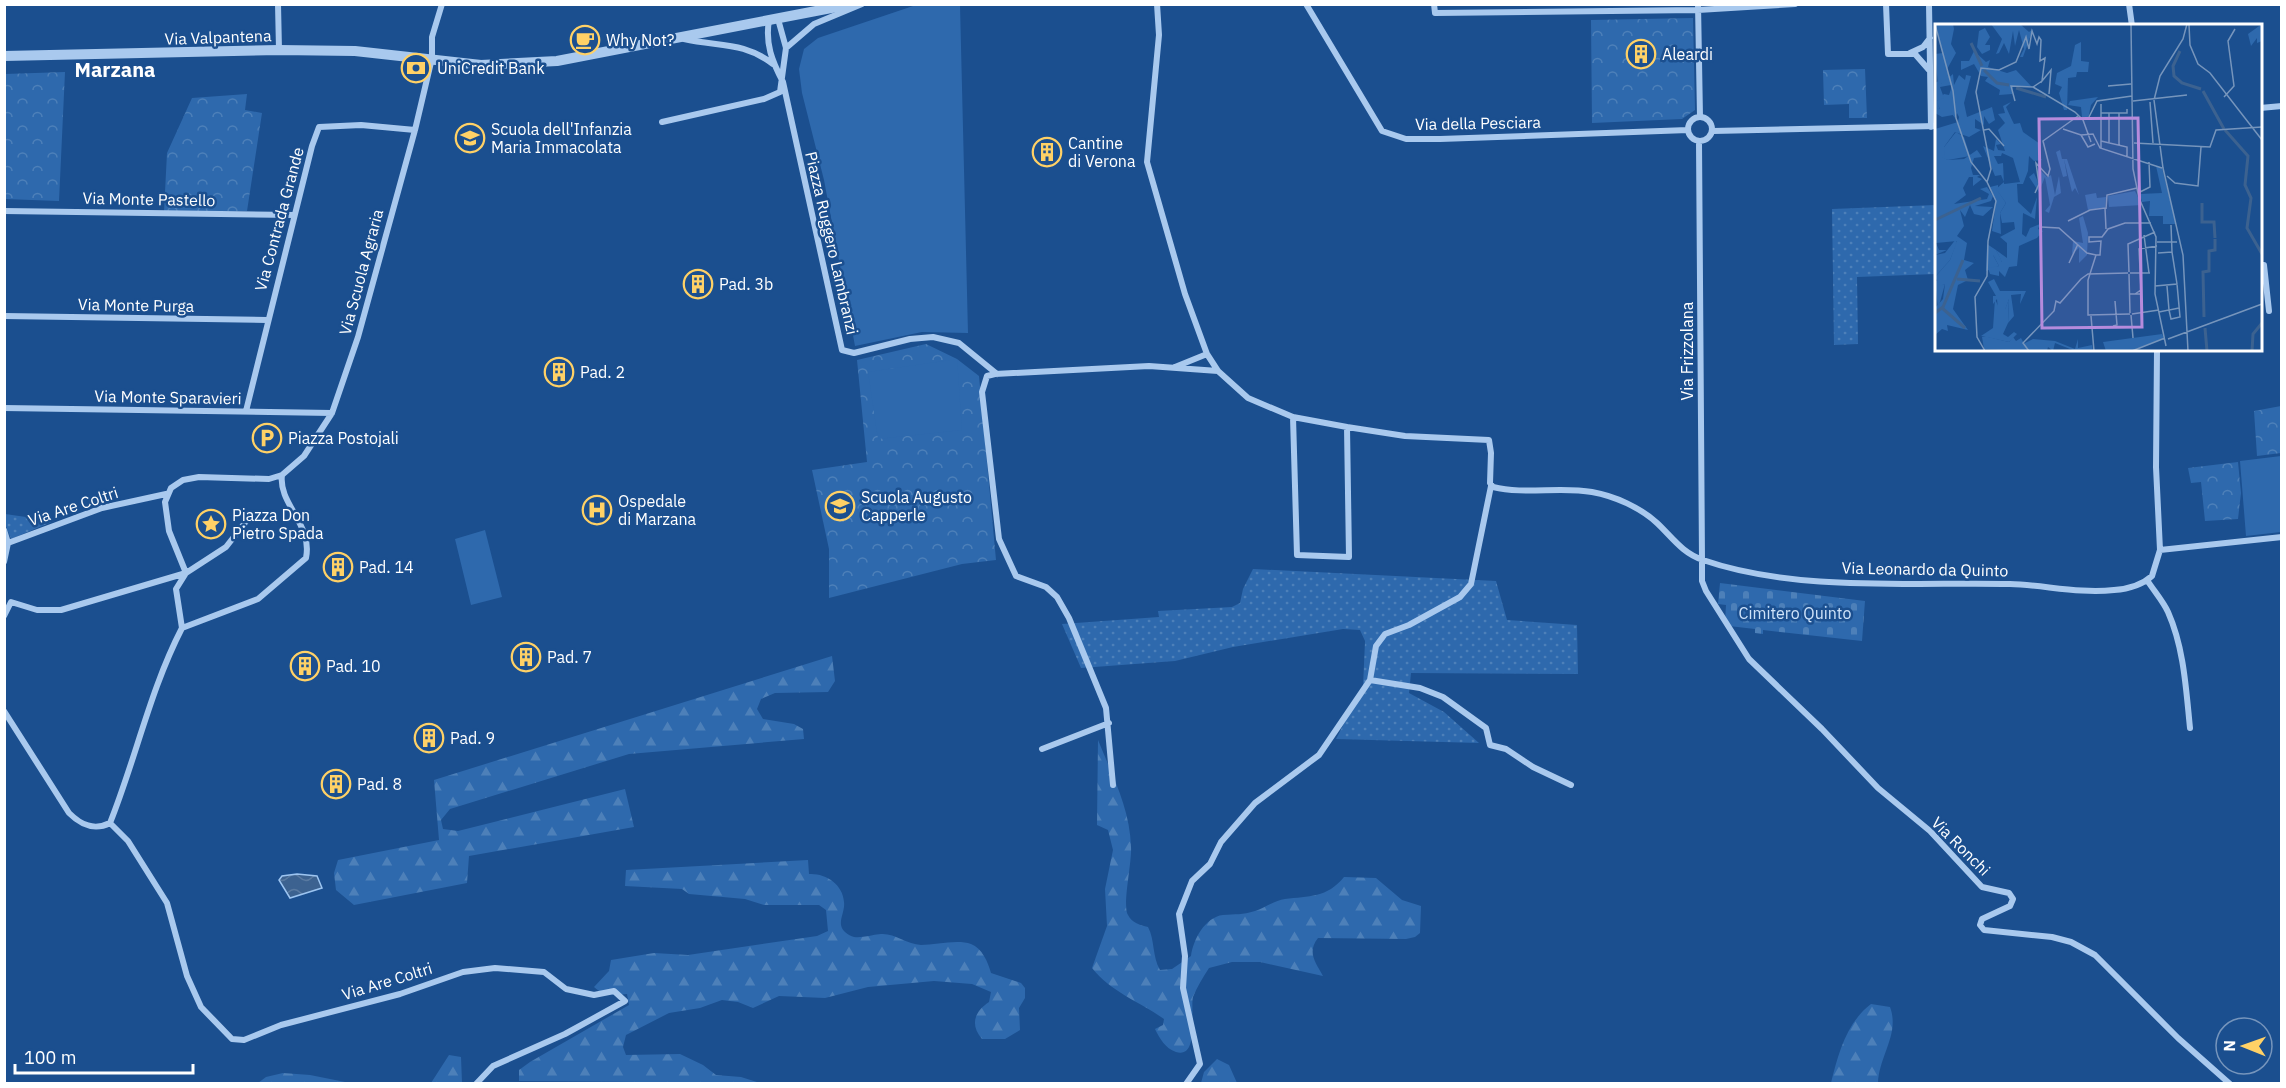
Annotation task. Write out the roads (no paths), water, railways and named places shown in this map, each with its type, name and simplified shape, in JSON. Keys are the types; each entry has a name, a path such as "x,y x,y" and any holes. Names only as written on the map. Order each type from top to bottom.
{"street":[{"path":"278,4 279,50"},
{"path":"432,58 432,38 442,4"},
{"name":"Via Valpantena","path":"4,56 279,50 355,51 481,65 518,64 557,61 773,20 826,7 852,4"},
{"path":"786,48 814,24 862,4"},
{"path":"1157,4 1159,35 1147,162 1185,294 1207,354 1218,371 1248,398 1293,417 1405,436 1489,440 1491,486 1471,584 1460,597 1409,625 1385,634 1376,646 1370,680 1319,755 1255,803 1221,842 1210,864 1192,881 1179,914 1185,956 1184,988 1200,1064 1186,1083"},
{"name":"Via della Pesciara","path":"1306,4 1382,131 1407,139 1440,139 1688,130"},
{"path":"1434,4 1435,14 1796,4"},
{"path":"1886,4 1888,54 1910,53 1923,47 1930,38"},
{"path":"1713,131 1934,127 1929,70 1929,4"},
{"path":"2129,4 2132,24"},
{"path":"1698,8 1700,117"},
{"name":"Piazza Ruggero Lambranzi","path":"773,20 786,48 783,82"},
{"name":"Piazza Ruggero Lambranzi","path":"773,20 767,39 774,65 783,82 843,350 854,353 903,340 933,337 959,343 997,374"},
{"name":"Piazza Ruggero Lambranzi","path":"678,38 703,43 738,45 755,51 774,65"},
{"path":"1910,53 1920,57 1929,70"},
{"name":"Via Scuola Agraria","path":"282,475 304,456 332,413 358,337 415,130 432,58"},
{"path":"662,122 764,99 780,92 783,82"},
{"path":"2262,108 2282,106"},
{"path":"1700,117 1710,121 1713,131 1709,138 1699,142 1692,139 1688,130 1693,120 1700,117"},
{"name":"Via Contrada Grande","path":"246,411 267,320 319,127 361,125 415,130"},
{"name":"Via Frizzolana","path":"1699,142 1702,560"},
{"name":"Via Monte Pastello","path":"4,211 294,215"},
{"path":"2262,265 2264,265 2269,311"},
{"name":"Via Monte Purga","path":"4,316 267,320"},
{"path":"2157,351 2156,468 2160,550 2156,569 2147,580 2174,626 2183,668 2190,728"},
{"path":"1168,368 1184,365 1207,354"},
{"path":"1113,785 1109,723 1096,679 1058,597 1046,587 1016,576 999,539 982,392 987,376 997,374 1168,368 1218,371"},
{"name":"Via Monte Sparavieri","path":"4,408 332,413"},
{"path":"1293,417 1297,555 1349,557 1347,427"},
{"path":"182,628 258,599 306,558 308,550 304,531 282,493 282,475 269,479 199,477 176,483 166,494 169,531 186,573"},
{"path":"1491,486 1592,492 1634,506 1657,523 1688,553 1702,560"},
{"name":"Via Are Coltri","path":"8,543 102,508 166,494"},
{"path":"4,616 11,602 37,610 61,610 186,573 226,547 251,515"},
{"path":"4,530 8,543 4,562"},
{"path":"2160,550 2282,537"},
{"name":"Via Leonardo da Quinto","path":"1702,560 1764,574 1847,582 2025,585 2102,591 2130,588 2147,580"},
{"name":"Via Ronchi","path":"1702,560 1702,581 1706,591 1749,659 1822,729 1878,788 1930,831 1982,887 2009,893 2013,899 2010,906 1982,920 1980,925 1984,930 2052,937 2071,942 2094,955 2178,1038 2230,1083"},
{"path":"7,714 69,813 79,824 98,828 110,823 126,783 157,681 182,628 176,589 186,573"},
{"path":"1370,680 1420,688 1443,697 1486,728 1490,745 1506,749 1533,767 1571,785"},
{"path":"1042,749 1109,723"},
{"name":"Via Are Coltri","path":"110,823 128,841 167,903 186,976 201,1007 232,1039 244,1040 281,1025 400,993 463,972 495,968 544,972 566,989 594,994 614,991 625,1001 566,1034 493,1066 476,1083"}],"water":[{"path":"297,874 317,876 322,888 290,898 279,880 282,876"}],"place":[{"name":"Why Not?","path":"585,40"},
{"name":"Aleardi","path":"1641,54"},
{"name":"UniCredit Bank","path":"416,68"},
{"name":"Scuola dell'Infanzia Maria Immacolata","path":"470,138"},
{"name":"Cantine di Verona","path":"1047,152"},
{"name":"Pad. 3b","path":"698,284"},
{"name":"Pad. 2","path":"559,372"},
{"name":"Piazza Postojali","path":"267,438"},
{"name":"Scuola Augusto Capperle","path":"840,506"},
{"name":"Ospedale di Marzana","path":"597,510"},
{"name":"Piazza Don Pietro Spada","path":"211,524"},
{"name":"Pad. 14","path":"338,567"},
{"name":"Pad. 7","path":"526,657"},
{"name":"Pad. 10","path":"305,666"},
{"name":"Pad. 9","path":"429,738"},
{"name":"Pad. 8","path":"336,784"}],"district":[{"name":"Marzana","path":"115,70"}],"park label":[{"name":"Cimitero Quinto","path":"1795,613"}]}
